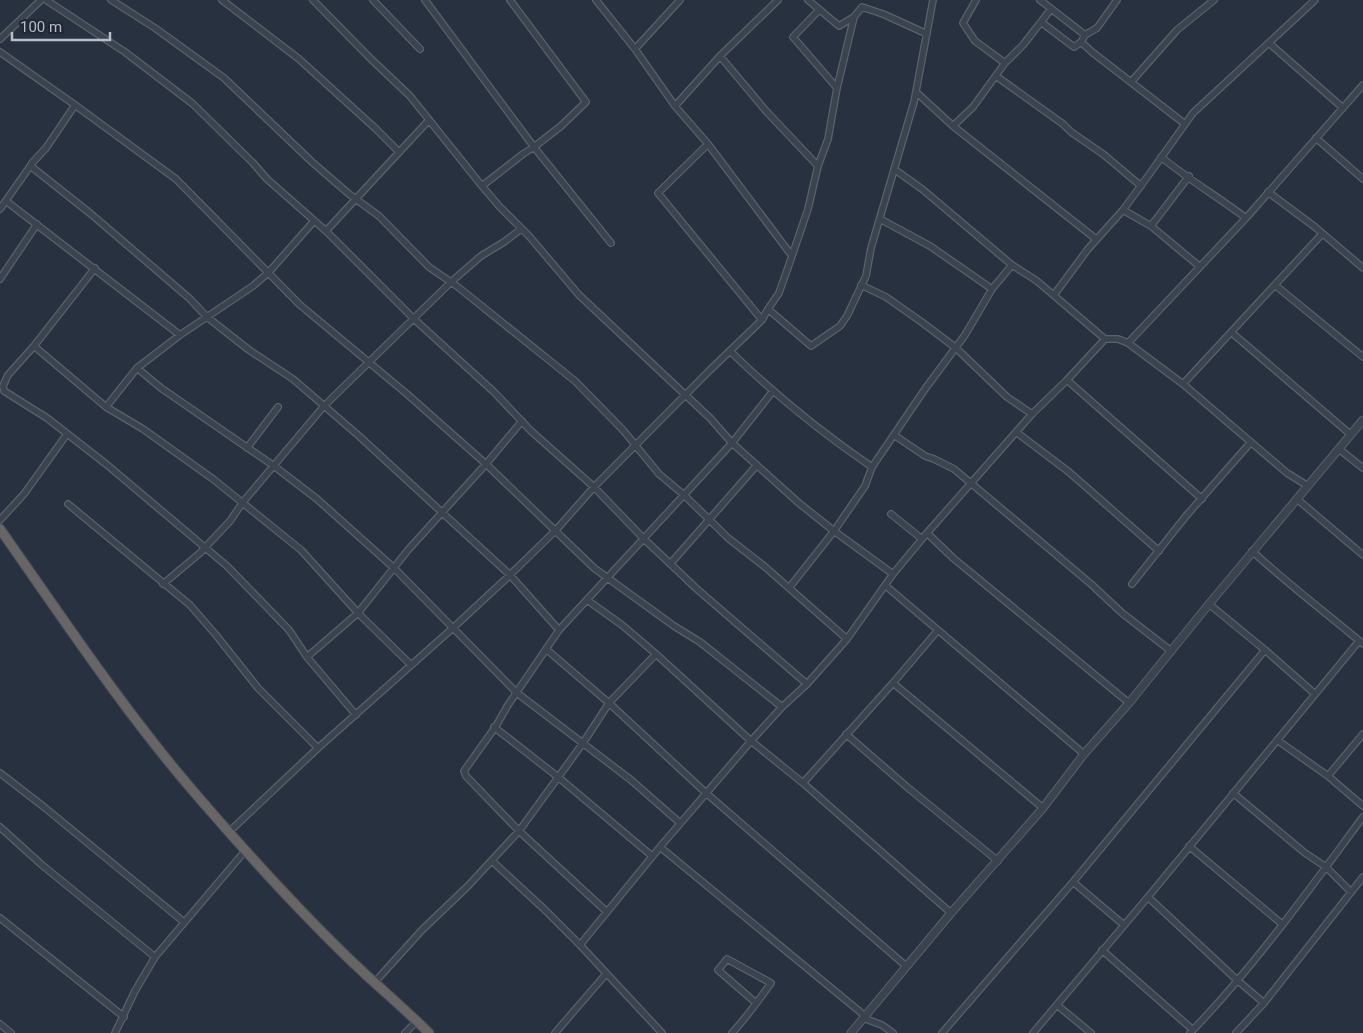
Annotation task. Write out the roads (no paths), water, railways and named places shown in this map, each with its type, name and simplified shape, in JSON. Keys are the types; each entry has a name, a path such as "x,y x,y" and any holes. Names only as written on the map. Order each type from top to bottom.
{"highway":[{"path":"0,529 150,738 200,799 292,901 374,983 430,1033"}],"street":[{"path":"0,39 41,0"},
{"path":"46,0 125,52 193,104 267,179 326,231 414,319 594,487 644,539 698,590 806,684"},
{"path":"111,0 155,28 224,78 312,162 356,200 380,216 429,267 451,282 575,381 623,430 658,474 684,495 728,538 764,566 847,639"},
{"path":"222,0 299,59 399,152"},
{"path":"312,0 370,59 410,96 482,186 579,294 686,395 732,442 834,531 893,574"},
{"path":"373,0 420,50"},
{"path":"425,0 534,147 611,243"},
{"path":"482,186 561,126 586,102 510,0"},
{"path":"596,0 635,49 675,106 708,144 792,256"},
{"path":"635,49 680,0"},
{"path":"675,106 720,56 778,0"},
{"path":"808,0 839,26 854,17 862,8 883,14 927,34"},
{"path":"768,309 811,346 840,326 847,316 866,276 871,248 916,92 934,0"},
{"path":"976,0 963,23 975,41 1005,63"},
{"path":"1040,0 1085,35"},
{"path":"1041,22 1074,47 1081,42 1085,35 1097,28 1117,0"},
{"path":"1131,82 1177,30 1214,0"},
{"path":"1054,295 1096,239 1123,210 1193,113 1315,0"},
{"path":"953,126 974,107 1005,63 1023,45 1051,9"},
{"path":"819,10 793,37 837,88"},
{"path":"230,831 318,748 510,575 556,530 594,487 762,320 778,293 808,209 818,166 828,139 837,88 854,17"},
{"path":"1081,42 1185,124"},
{"path":"1269,43 1343,108"},
{"path":"0,52 75,104 176,180 300,305 370,362 486,464 594,568 700,642 782,708"},
{"path":"720,56 766,111 818,166"},
{"path":"996,76 1104,154 1140,186"},
{"path":"1128,343 1246,218 1362,88"},
{"path":"916,92 953,126 1096,239"},
{"path":"0,209 31,165 46,148 75,104"},
{"path":"326,231 429,120"},
{"path":"1316,138 1363,179"},
{"path":"708,144 658,193 762,320"},
{"path":"1161,157 1246,218"},
{"path":"31,165 189,298 207,317 249,350 293,379 324,406 510,575 559,630"},
{"path":"894,169 922,189 1012,265 1038,281 1105,339 1118,339 1128,343 1183,384 1287,472 1308,486"},
{"path":"1151,226 1189,176"},
{"path":"1268,192 1363,268"},
{"path":"6,201 180,335"},
{"path":"1123,210 1151,226 1199,266"},
{"path":"880,219 930,246 992,289"},
{"path":"106,407 137,368 180,335 253,286 269,272 314,220"},
{"path":"0,279 37,224"},
{"path":"163,584 205,547 230,520 324,406 451,282 481,256 521,229"},
{"path":"1183,384 1322,234"},
{"path":"789,588 834,531 865,486 872,467 956,348 986,303 992,289 1012,265"},
{"path":"95,268 34,346 8,375 3,386 4,391 47,418 227,566 289,630 307,657 356,715"},
{"path":"861,285 886,296 956,348 1007,397 1032,414"},
{"path":"1274,285 1363,357"},
{"path":"1231,332 1350,434"},
{"path":"580,946 652,856 751,741 847,639 893,574 927,533 1032,414 1068,380 1105,339"},
{"path":"34,346 106,407 143,428 213,479 301,550 358,613 410,665"},
{"path":"730,351 773,391 830,439 872,467"},
{"path":"137,368 190,409 274,466 317,499 394,568 517,693 631,780 680,823"},
{"path":"1068,380 1202,499"},
{"path":"607,912 519,831 466,776 464,771 559,630 732,442 773,391"},
{"path":"247,448 278,407"},
{"path":"851,1033 951,913 1043,808 1084,754 1129,704 1209,604 1363,420"},
{"path":"307,657 358,613 394,568 522,421"},
{"path":"1016,432 1069,472 1158,551"},
{"path":"0,520 24,494 67,434"},
{"path":"894,435 924,456 934,458 954,469 1077,572 1122,613 1171,652"},
{"path":"1132,584 1251,442"},
{"path":"1338,449 1363,468"},
{"path":"671,563 758,465"},
{"path":"1297,499 1363,555"},
{"path":"68,504 190,605 258,688 318,748"},
{"path":"891,514 922,539"},
{"path":"927,533 960,564 1129,704"},
{"path":"1033,1033 1315,694 1361,643 1252,552"},
{"path":"886,586 1084,754"},
{"path":"587,600 622,625 656,654 751,741 803,783 951,913"},
{"path":"1209,604 1266,650 1315,694"},
{"path":"803,783 938,630"},
{"path":"546,649 610,703 706,793 906,966"},
{"path":"942,1033 1073,882 1266,650"},
{"path":"374,983 422,930 492,861 519,831 610,703 656,654"},
{"path":"893,683 1043,808"},
{"path":"494,727 558,777 652,856"},
{"path":"846,734 907,787 998,861"},
{"path":"1328,776 1363,734"},
{"path":"1277,740 1328,776 1363,806"},
{"path":"0,774 44,807 184,922"},
{"path":"1233,793 1305,853 1326,867 1351,892"},
{"path":"1102,950 1191,1032 1237,980 1363,818"},
{"path":"0,826 42,865 155,957"},
{"path":"1189,846 1282,924"},
{"path":"660,847 864,1017 882,1025 893,1033"},
{"path":"115,1033 155,957 246,851"},
{"path":"492,861 544,909 638,1005 662,1033"},
{"path":"1236,1033 1264,1003 1363,876"},
{"path":"1073,882 1124,925"},
{"path":"1148,897 1264,1003"},
{"path":"0,918 124,1018"},
{"path":"732,1033 756,1003 771,983 727,959 718,970 756,1003"},
{"path":"555,1033 606,974"},
{"path":"1057,1005 1091,1033"},
{"path":"405,1033 417,1021"},
{"path":"0,1024 11,1033"}]}
